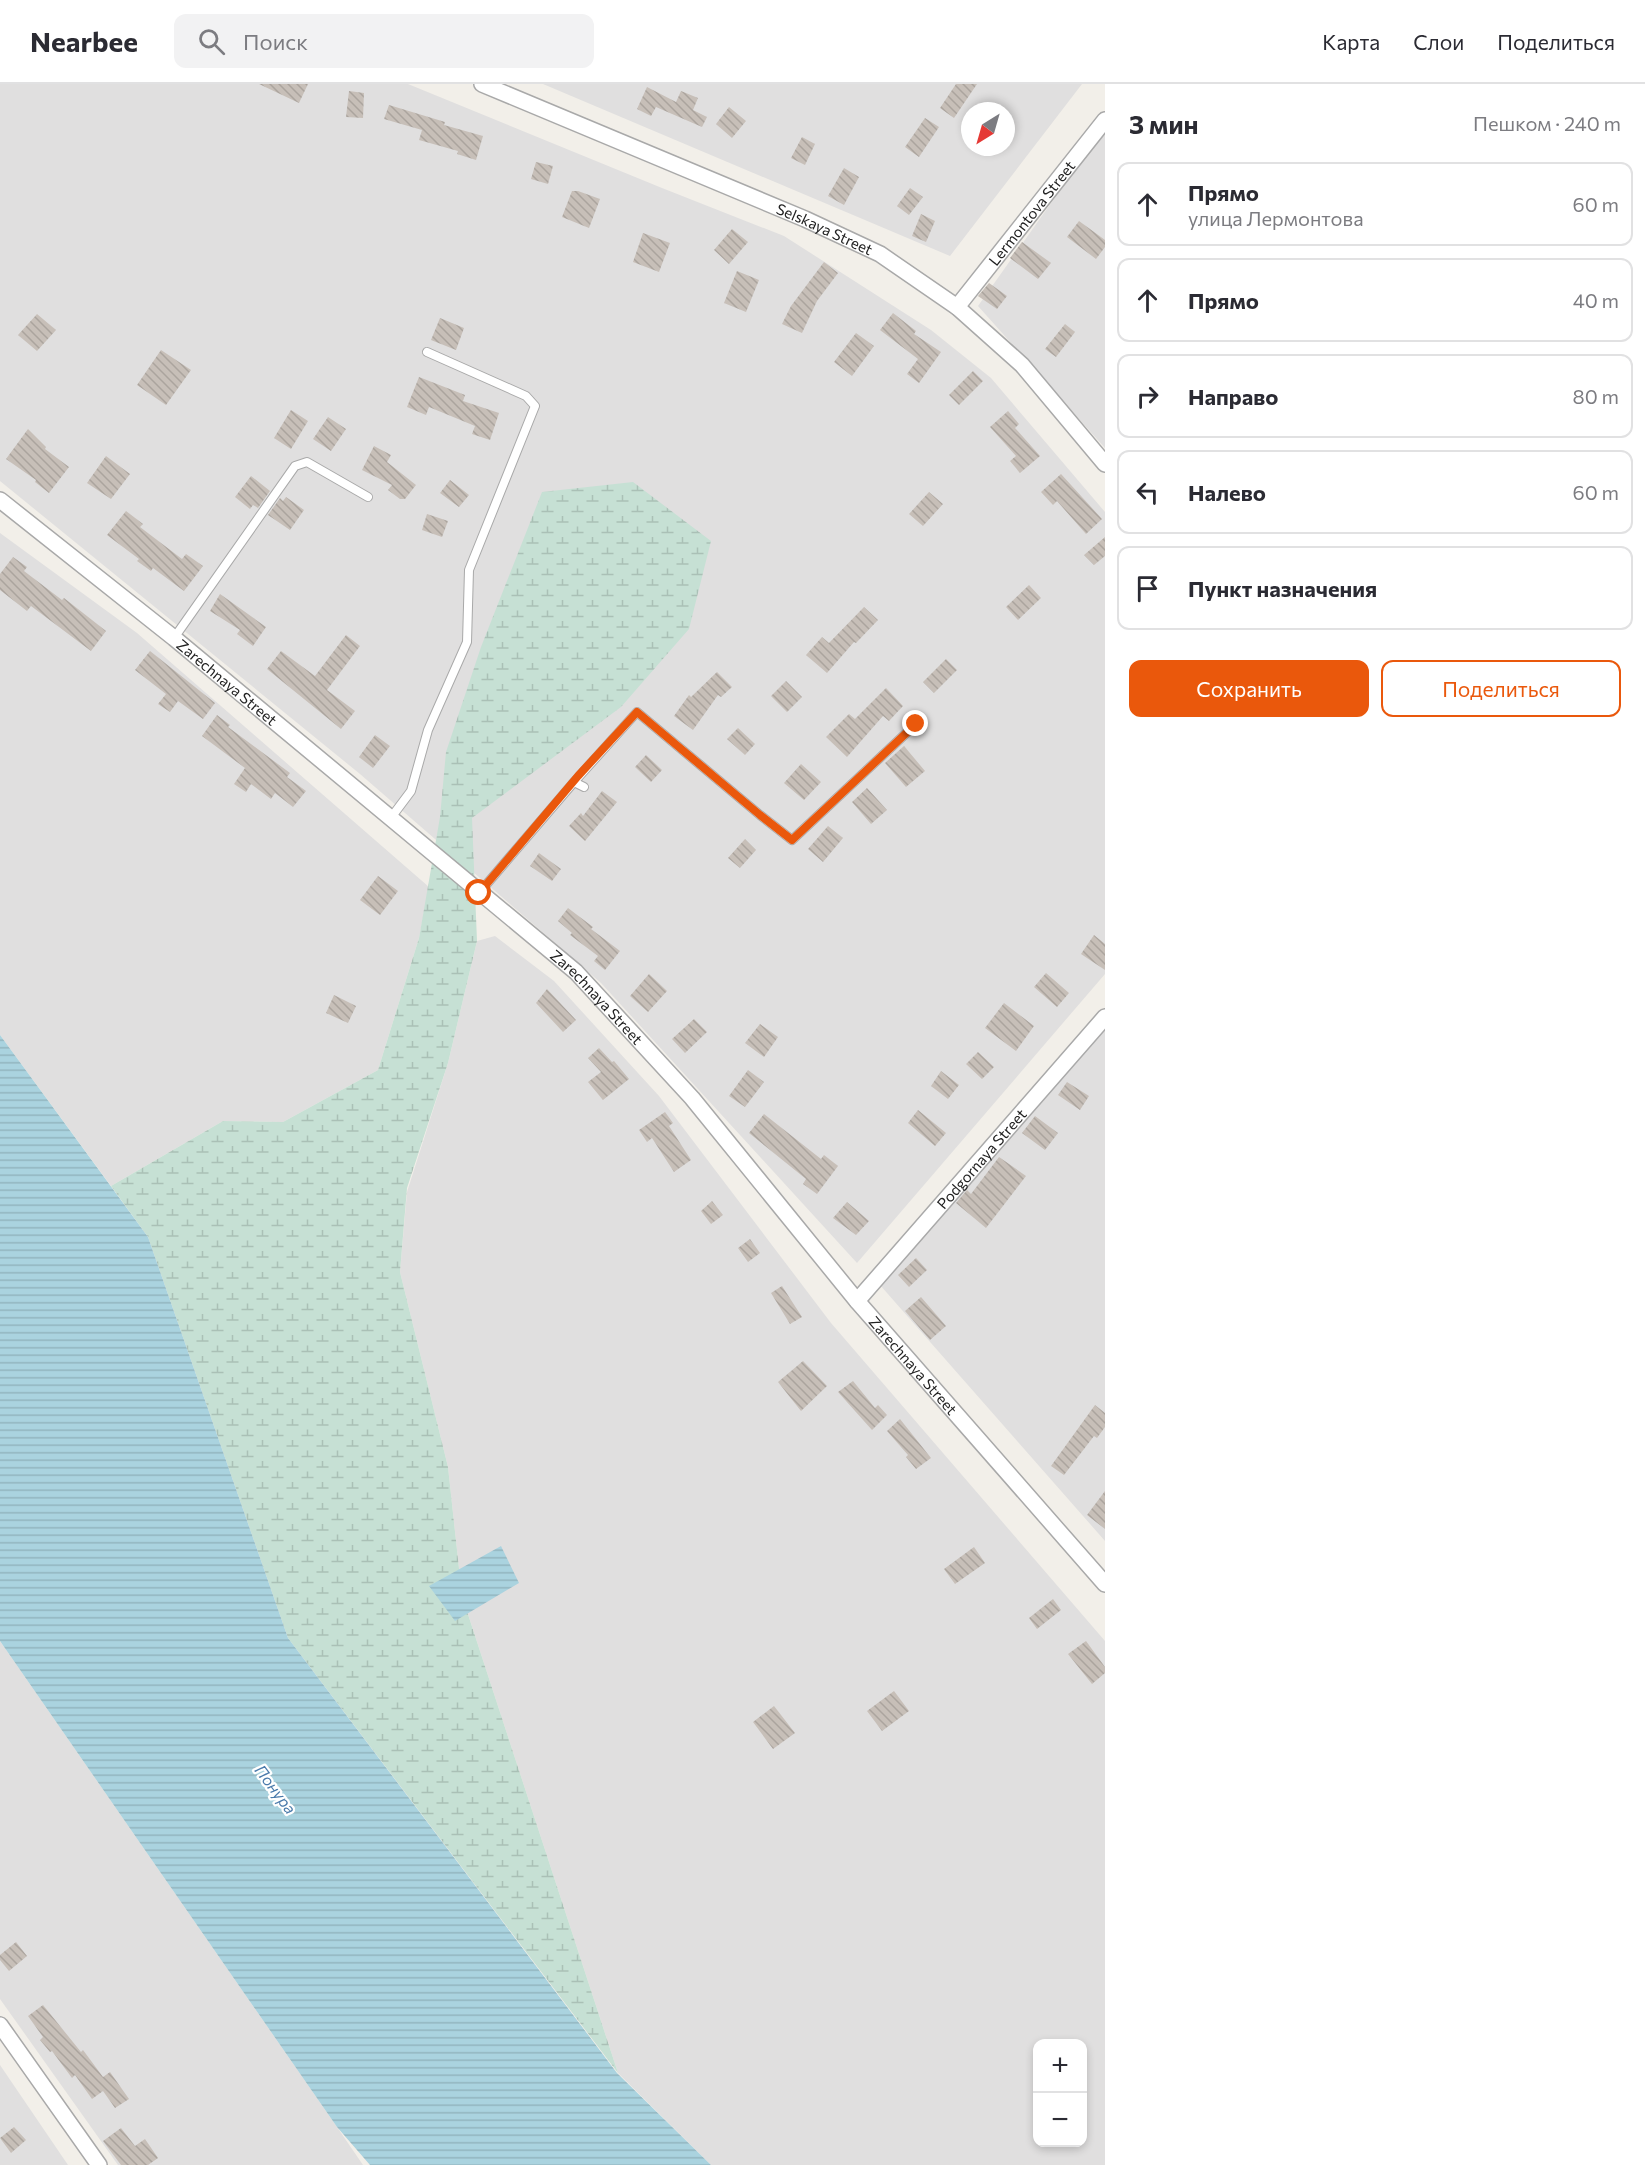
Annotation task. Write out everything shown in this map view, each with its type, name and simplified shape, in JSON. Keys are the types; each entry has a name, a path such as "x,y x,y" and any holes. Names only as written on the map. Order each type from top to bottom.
{"street":[{"name":"Selskaya Street","path":"482,84 805,219 880,254 957,307 1022,365 1105,464"},
{"name":"Lermontova Street","path":"957,307 1105,120"},
{"name":"Zarechnaya Street","path":"0,500 174,638 576,972 692,1098 857,1301 1105,1584"},
{"name":"Podgornaya Street","path":"857,1301 1105,1017"},
{"path":"0,2025 94,2163"}],"lane":[{"path":"390,819 411,791 428,730 467,642 469,570 535,406 526,396 427,352"},
{"path":"174,638 295,466 307,462 368,497"},
{"path":"479,893 637,712 792,840 916,724"},
{"path":"574,782 584,787"}],"shaded area":[{"path":"0,84 408,84 784,236 931,330 991,378 1105,512 1105,974 857,1263 601,983 360,774 0,481"},
{"path":"543,84 1082,84 950,256"},
{"path":"1105,127 1105,448 978,306"},
{"path":"0,533 137,633 429,887 419,938 378,1070 283,1122 223,1121 111,1186 0,1035"},
{"path":"495,936 554,981 659,1096 831,1323 1105,1641 1105,2165 711,2165 618,2073 462,1596 448,1467 400,1272 407,1192 448,1063 477,941"},
{"path":"1105,1027 1105,1541 880,1285"},
{"path":"0,1641 363,2165 118,2165 0,1999"},
{"path":"0,2065 68,2165 0,2165"}],"green space":[{"path":"633,482 711,541 689,629 621,707 472,818 477,941 448,1063 407,1188 400,1272 448,1467 462,1596 618,2073 288,1638 148,1237 111,1186 223,1121 283,1122 378,1070 419,938 440,817 446,752 481,647 542,492"}],"water":[{"name":"Понура","path":"0,1035 148,1237 288,1638 617,2073 711,2165 370,2165 337,2127 0,1641"},
{"path":"501,1546 519,1583 455,1621 429,1586"}],"building":[{"path":"259,84 308,84 299,103"},
{"path":"956,84 977,84 965,102 961,102 961,108 954,118 940,108"},
{"path":"647,87 676,102 681,91 698,98 693,110 707,117 702,127 656,107 651,116 637,109"},
{"path":"349,91 364,93 363,118 346,117"},
{"path":"389,105 483,136 476,160 457,154 458,151 419,140 422,130 384,119"},
{"path":"729,107 746,121 732,138 716,124"},
{"path":"925,118 939,127 919,157 905,147"},
{"path":"802,137 815,144 805,165 791,158"},
{"path":"536,162 553,166 548,184 531,179"},
{"path":"844,168 859,177 844,205 828,196"},
{"path":"910,188 923,197 909,215 897,206"},
{"path":"572,191 600,199 589,228 562,217"},
{"path":"921,214 935,221 926,242 912,236"},
{"path":"1079,221 1105,240 1105,247 1096,259 1067,237"},
{"path":"732,229 748,242 729,264 714,250"},
{"path":"643,233 670,243 659,272 633,262"},
{"path":"1022,242 1051,263 1038,279 1010,258"},
{"path":"824,262 838,273 817,301 802,333 782,324 791,306"},
{"path":"737,271 759,280 746,312 724,303"},
{"path":"989,283 1007,296 997,309 978,296"},
{"path":"893,313 916,331 914,334 941,352 919,383 907,374 918,359 880,330"},
{"path":"37,314 56,330 37,351 18,335"},
{"path":"440,318 464,328 456,350 431,340"},
{"path":"1065,324 1075,332 1056,357 1045,349"},
{"path":"856,333 874,346 852,376 834,362"},
{"path":"161,350 191,370 166,405 137,385"},
{"path":"973,371 983,381 959,405 949,395"},
{"path":"419,377 465,395 463,401 499,413 490,440 472,434 475,426 429,407 426,415 407,407"},
{"path":"291,410 308,421 291,449 274,438"},
{"path":"1008,411 1019,424 1015,428 1040,456 1020,473 1010,461 1016,456 990,427"},
{"path":"328,417 346,429 331,451 313,439"},
{"path":"28,429 46,447 45,449 69,467 49,493 35,482 36,480 6,459"},
{"path":"374,446 391,455 387,462 416,485 405,499 400,499 388,490 392,485 362,470"},
{"path":"106,456 130,474 111,499 87,483"},
{"path":"1061,474 1102,519 1086,534 1057,501 1053,505 1041,492"},
{"path":"251,476 270,491 258,508 253,505 250,509 235,497"},
{"path":"450,480 469,495 459,507 440,493"},
{"path":"929,492 943,504 923,526 909,514"},
{"path":"286,497 304,510 290,530 268,515 280,498 283,501"},
{"path":"126,511 143,524 140,527 182,559 186,554 203,566 184,591 153,568 151,571 137,561 139,559 107,535"},
{"path":"427,514 448,521 442,537 422,530"},
{"path":"1105,537 1105,556 1094,565 1084,555"},
{"path":"13,557 27,567 24,571 62,600 64,598 106,631 91,651 31,606 27,611 0,590 0,574"},
{"path":"1029,585 1041,598 1018,620 1006,607"},
{"path":"220,594 266,627 253,646 237,634 240,630 210,611"},
{"path":"864,607 878,620 856,643 854,642 827,673 806,655 822,637 829,643"},
{"path":"346,635 360,646 327,690 355,711 341,729 267,669 281,651 315,676"},
{"path":"150,651 215,703 203,719 178,701 170,712 158,704 166,694 135,670"},
{"path":"946,659 957,670 934,693 923,682"},
{"path":"717,672 732,687 721,697 718,695 693,730 674,716 689,695 691,697"},
{"path":"786,681 802,697 787,712 771,696"},
{"path":"886,688 903,706 889,721 883,716 847,757 826,737 849,714 855,719"},
{"path":"217,715 230,725 228,727 290,773 287,777 306,791 293,807 275,793 271,799 251,784 246,792 234,784 245,768 202,736"},
{"path":"738,728 755,744 745,755 727,739"},
{"path":"375,735 390,746 373,768 359,757"},
{"path":"904,746 925,771 906,787 885,763"},
{"path":"646,755 662,770 651,782 635,767"},
{"path":"801,764 821,782 804,800 784,783"},
{"path":"867,788 887,810 871,824 852,802"},
{"path":"602,791 617,802 585,841 569,826 581,813 583,816"},
{"path":"828,826 843,838 823,862 808,849"},
{"path":"745,839 756,850 740,868 728,858"},
{"path":"539,853 561,869 552,881 530,866"},
{"path":"378,876 398,891 380,915 360,900"},
{"path":"568,908 620,951 605,970 594,961 598,956 570,935 572,933 558,921"},
{"path":"1094,935 1105,944 1105,970 1081,954"},
{"path":"1046,973 1069,993 1057,1007 1034,987"},
{"path":"649,974 667,991 648,1012 630,996"},
{"path":"547,989 576,1020 563,1032 536,1003"},
{"path":"334,995 356,1006 348,1023 326,1013"},
{"path":"1004,1003 1034,1026 1016,1051 985,1028"},
{"path":"694,1019 707,1032 685,1053 672,1039"},
{"path":"760,1024 778,1037 764,1057 745,1043"},
{"path":"599,1048 629,1079 603,1100 588,1082 601,1072 588,1058"},
{"path":"978,1052 994,1067 982,1079 966,1064"},
{"path":"748,1070 764,1082 745,1107 729,1096"},
{"path":"941,1071 959,1085 948,1099 931,1086"},
{"path":"1067,1082 1089,1096 1080,1110 1058,1095"},
{"path":"918,1110 946,1133 935,1146 908,1123"},
{"path":"665,1112 673,1123 669,1126 691,1160 674,1172 652,1138 647,1142 639,1130"},
{"path":"764,1114 821,1159 824,1155 838,1166 817,1194 803,1184 806,1179 749,1133"},
{"path":"1035,1116 1058,1133 1045,1150 1022,1133"},
{"path":"999,1157 1026,1176 986,1228 956,1203 967,1190 971,1194"},
{"path":"712,1201 723,1215 711,1224 701,1211"},
{"path":"847,1202 869,1221 856,1235 833,1218"},
{"path":"750,1239 760,1253 748,1262 738,1248"},
{"path":"916,1258 927,1270 909,1287 898,1275"},
{"path":"782,1286 802,1317 790,1324 771,1293"},
{"path":"921,1297 946,1326 930,1340 905,1311"},
{"path":"803,1361 827,1386 801,1411 778,1382"},
{"path":"853,1381 875,1408 878,1405 887,1415 872,1430 838,1392"},
{"path":"1095,1405 1105,1413 1105,1427 1097,1438 1094,1436 1064,1475 1051,1466"},
{"path":"900,1419 931,1458 916,1469 906,1457 908,1455 887,1431"},
{"path":"1105,1491 1105,1529 1087,1515"},
{"path":"974,1547 985,1563 955,1584 944,1569"},
{"path":"1053,1599 1061,1610 1037,1629 1029,1618"},
{"path":"1086,1641 1105,1667 1105,1673 1092,1684 1068,1654"},
{"path":"894,1691 909,1711 882,1731 867,1711"},
{"path":"774,1706 795,1733 773,1749 753,1722"},
{"path":"16,1942 27,1956 9,1971 0,1960 0,1955"},
{"path":"43,2005 81,2052 83,2050 103,2077 110,2072 129,2099 115,2108 103,2091 92,2099 75,2075 72,2078 52,2051 50,2052 40,2040 43,2037 28,2016"},
{"path":"14,2127 26,2140 11,2153 0,2138"},
{"path":"121,2128 135,2146 145,2139 158,2158 148,2165 121,2165 103,2141"}],"route":[{"path":"479,893 578,776 637,712 792,840 916,724"}]}
